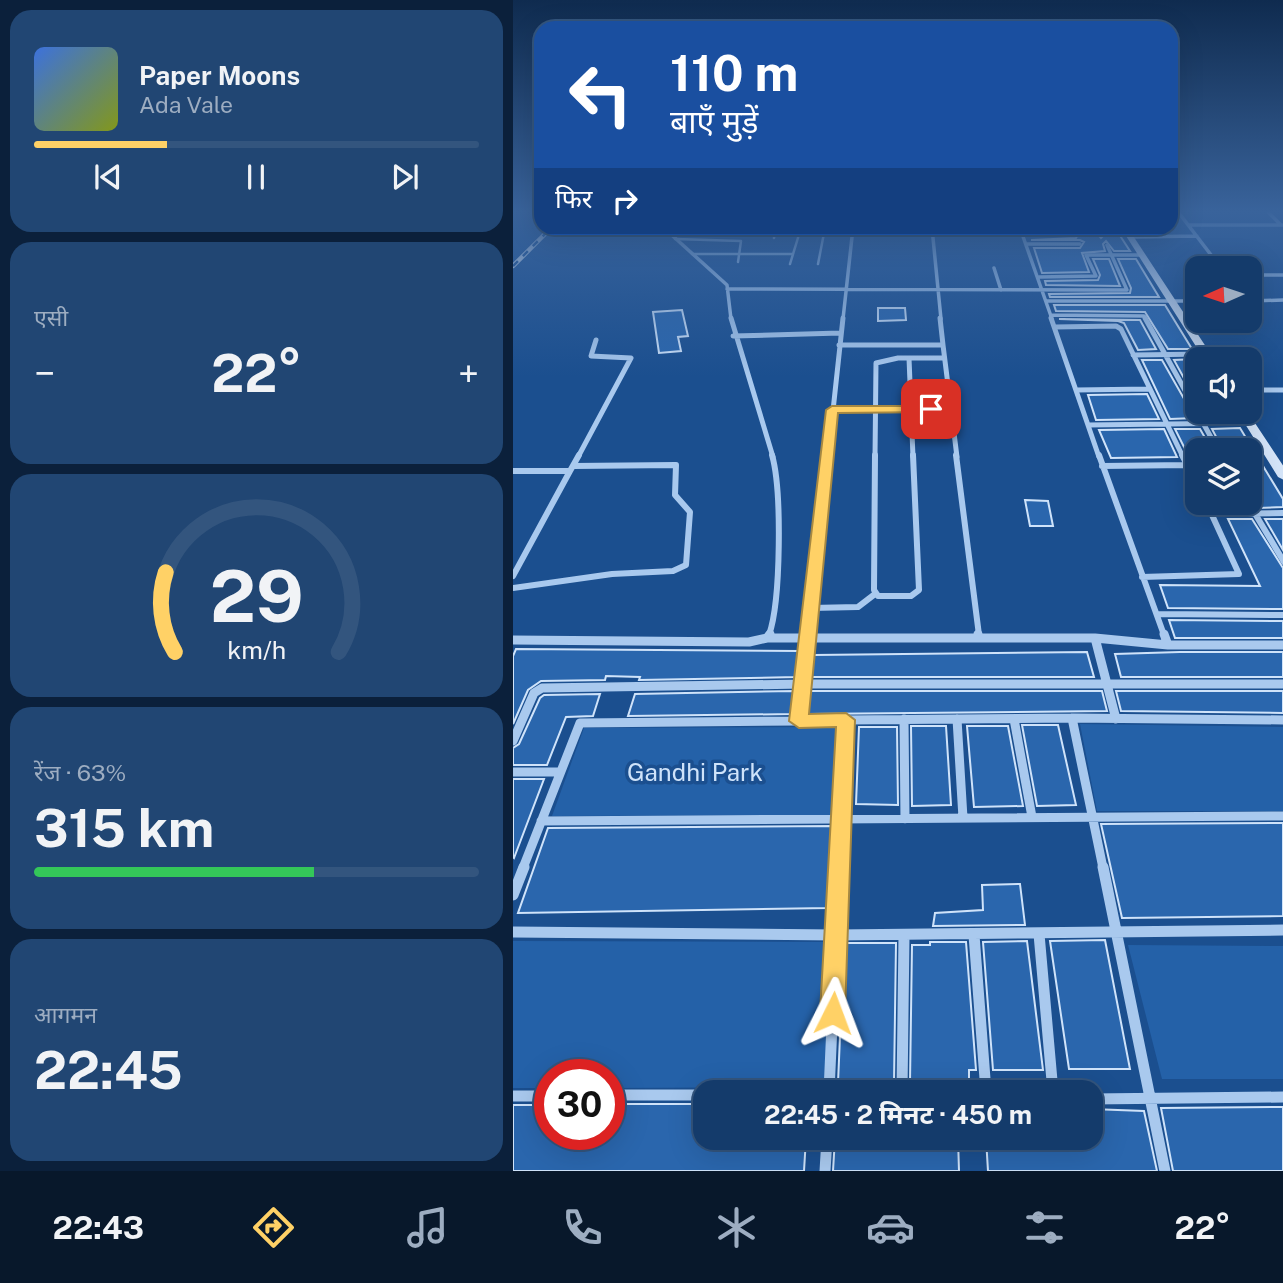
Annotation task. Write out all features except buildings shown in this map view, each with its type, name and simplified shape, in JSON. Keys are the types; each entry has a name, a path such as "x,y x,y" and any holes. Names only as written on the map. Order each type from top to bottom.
{"street":[{"path":"709,268 725,281 733,336 776,472 774,575 771,629 767,638"},
{"path":"799,721 848,268"},
{"path":"936,268 943,358 979,638"},
{"path":"994,268 1001,290"},
{"path":"1035,268 1102,466 1169,645"},
{"path":"1039,277 1096,276 1092,268"},
{"path":"727,289 1127,290 1117,268"},
{"path":"1150,268 1202,347"},
{"path":"1262,275 1283,275"},
{"path":"1277,275 1283,280"},
{"path":"1262,300 1283,300"},
{"path":"1047,301 1185,301"},
{"path":"1051,315 1141,314 1168,355 1185,388"},
{"path":"1055,327 1119,327 1185,459"},
{"path":"733,336 840,333"},
{"path":"513,576 631,358 591,356 596,340"},
{"path":"839,345 943,345"},
{"path":"1133,355 1185,355"},
{"path":"811,608 858,607 875,594 911,596 919,590 909,358"},
{"path":"875,594 874,410 877,362 943,358"},
{"path":"1076,390 1150,389"},
{"path":"1262,390 1283,390"},
{"path":"832,410 951,409"},
{"path":"1088,425 1185,424"},
{"path":"1204,424 1212,438"},
{"path":"1250,424 1283,477"},
{"path":"513,471 676,465 675,495 690,512 686,565 673,571 612,574 513,587"},
{"path":"1102,466 1185,465"},
{"path":"1262,514 1283,513"},
{"path":"1142,577 1239,573 1211,515"},
{"path":"1256,515 1283,562"},
{"path":"1157,614 1283,615"},
{"path":"513,639 749,642 767,638 1095,638 1169,645 1283,645"},
{"path":"1095,638 1116,719"},
{"path":"513,740 538,689 803,684 1283,684"},
{"path":"1072,718 1165,1171"},
{"path":"513,895 580,723 1072,718 1283,720"},
{"path":"904,719 905,819"},
{"path":"957,719 963,818"},
{"path":"1014,719 1032,817"},
{"path":"830,1080 846,720"},
{"path":"513,772 560,772"},
{"path":"541,821 1283,816"},
{"path":"513,932 974,935 1283,930"},
{"path":"1039,934 1052,1080"},
{"path":"902,1080 904,935"},
{"path":"974,935 986,1080"},
{"path":"625,1095 693,1095"},
{"path":"513,1096 534,1096"},
{"path":"1103,1099 1283,1097"},
{"path":"825,1171 826,1150"}],"green space":[{"path":"1080,724 1283,727 1283,811 1097,811"},
{"name":"Gandhi Park","path":"838,727 835,815 552,816 584,728"},
{"path":"513,941 827,942 827,1080 693,1080 693,1088 625,1088 625,1059 534,1059 534,1088 513,1088"},
{"path":"1128,945 1283,946 1283,1079 1162,1079"}],"route":[{"path":"833,1013 846,720 799,721 832,410 931,409"}]}
